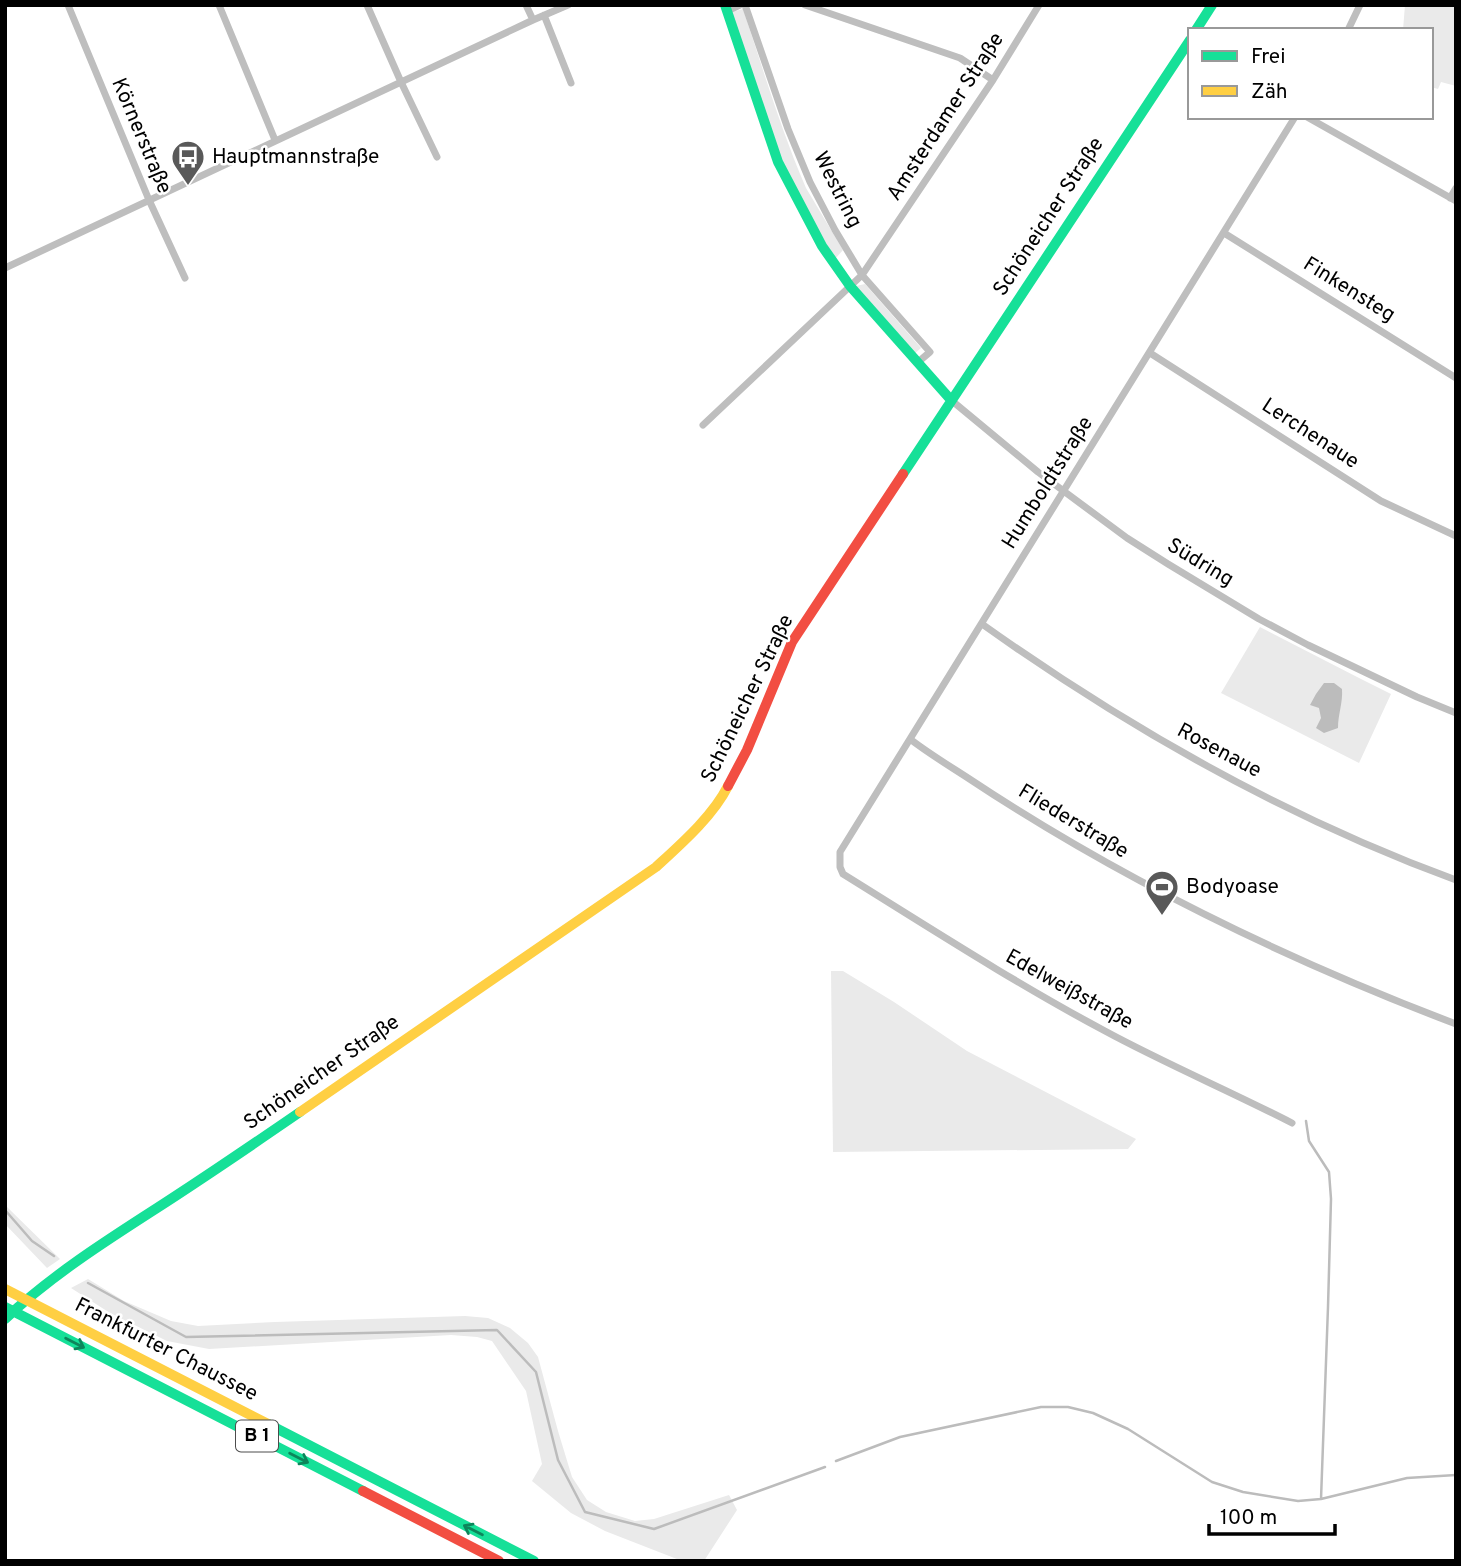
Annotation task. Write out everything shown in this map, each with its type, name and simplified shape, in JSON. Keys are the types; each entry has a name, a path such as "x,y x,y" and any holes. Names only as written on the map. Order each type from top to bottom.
{"main road":[{"path":"1197,28 1212,5"},
{"name":"Westring","path":"726,8 778,162 822,246 850,286 951,400"},
{"name":"Schöneicher Straße","path":"5,1319 10,1309 85,1255 211,1173 656,867 707,817 731,783 792,642 1188,43"},
{"name":"Frankfurter Chaussee","path":"5,1289 534,1561"},
{"name":"Frankfurter Chaussee","path":"10,1309 499,1561"}],"street":[{"name":"Körnerstraße","path":"68,5 149,200 185,278"},
{"path":"219,5 275,140"},
{"path":"367,5 437,157"},
{"path":"526,5 533,20"},
{"path":"5,268 568,5"},
{"path":"726,8 743,5"},
{"name":"Westring","path":"743,5 801,162 835,230 862,275 930,352 917,363"},
{"path":"805,5 960,58 993,80"},
{"name":"Amsterdamer Straße","path":"703,425 862,275 993,80 1039,5"},
{"path":"1349,28 1360,5"},
{"path":"544,15 571,83"},
{"name":"Humboldtstraße","path":"840,870 840,852 1294,119"},
{"path":"1311,119 1453,199 1456,188"},
{"name":"Finkensteg","path":"1224,233 1456,378"},
{"name":"Lerchenaue","path":"1150,353 1381,501 1456,536"},
{"name":"Südring","path":"951,400 1063,491 1157,558 1259,619 1338,660 1456,713"},
{"name":"Rosenaue","path":"982,624 1096,700 1217,771 1344,834 1456,880"},
{"name":"Fliederstraße","path":"910,739 1017,811 1156,890 1325,971 1456,1024"},
{"name":"Edelweißstraße","path":"840,870 958,947 1107,1033 1292,1123"}],"shaded area":[{"path":"1405,5 1456,5 1456,86 1441,82 1438,89 1433,88 1433,28 1403,28"},
{"path":"743,9 780,122 806,188 843,250 835,259 791,183 771,133 732,12"},
{"path":"865,284 921,348 913,355 856,286"},
{"path":"1260,627 1391,694 1359,763 1221,693"},
{"path":"1324,683 1334,683 1342,689 1342,694 1338,728 1324,733 1316,728 1321,718 1319,708 1310,705"},
{"path":"831,971 843,971 967,1051 1136,1139 1128,1149 833,1152"},
{"path":"5,1205 60,1259 47,1268 5,1224"},
{"path":"88,1279 124,1301 171,1321 198,1326 465,1316 488,1318 510,1328 528,1343 538,1357 572,1477 587,1500 606,1512 635,1521 654,1519 729,1495 737,1510 704,1561 682,1561 605,1531 571,1513 532,1481 542,1464 526,1391 492,1341 451,1335 209,1349 167,1341 110,1313 71,1288"}],"waterway":[{"path":"1306,1121 1309,1141 1329,1172 1331,1199 1321,1499"},
{"path":"5,1210 32,1241 54,1256"},
{"path":"88,1283 186,1337 497,1330 536,1372 558,1460 585,1512 654,1529 825,1467"},
{"path":"836,1461 900,1437 1041,1407 1068,1407 1093,1413 1128,1429 1212,1482 1243,1492 1298,1501 1321,1499 1407,1478 1456,1475"}],"traffic: fast":[{"path":"725,5 778,162 822,246 850,286 951,400"},
{"path":"1197,28 1212,5"},
{"path":"903,474 1188,43"},
{"path":"5,1319 78,1260 300,1112"},
{"path":"5,1307 363,1491"},
{"path":"268,1424 534,1561"}],"traffic: slow":[{"path":"300,1112 656,867 705,819 728,786"},
{"path":"5,1289 268,1424"}],"traffic: jam":[{"path":"728,786 747,750 792,642 903,474"},
{"path":"363,1491 499,1561"}],"place":[{"name":"Hauptmannstraße","path":"188,187"},
{"name":"Bodyoase","path":"1162,917"}]}
